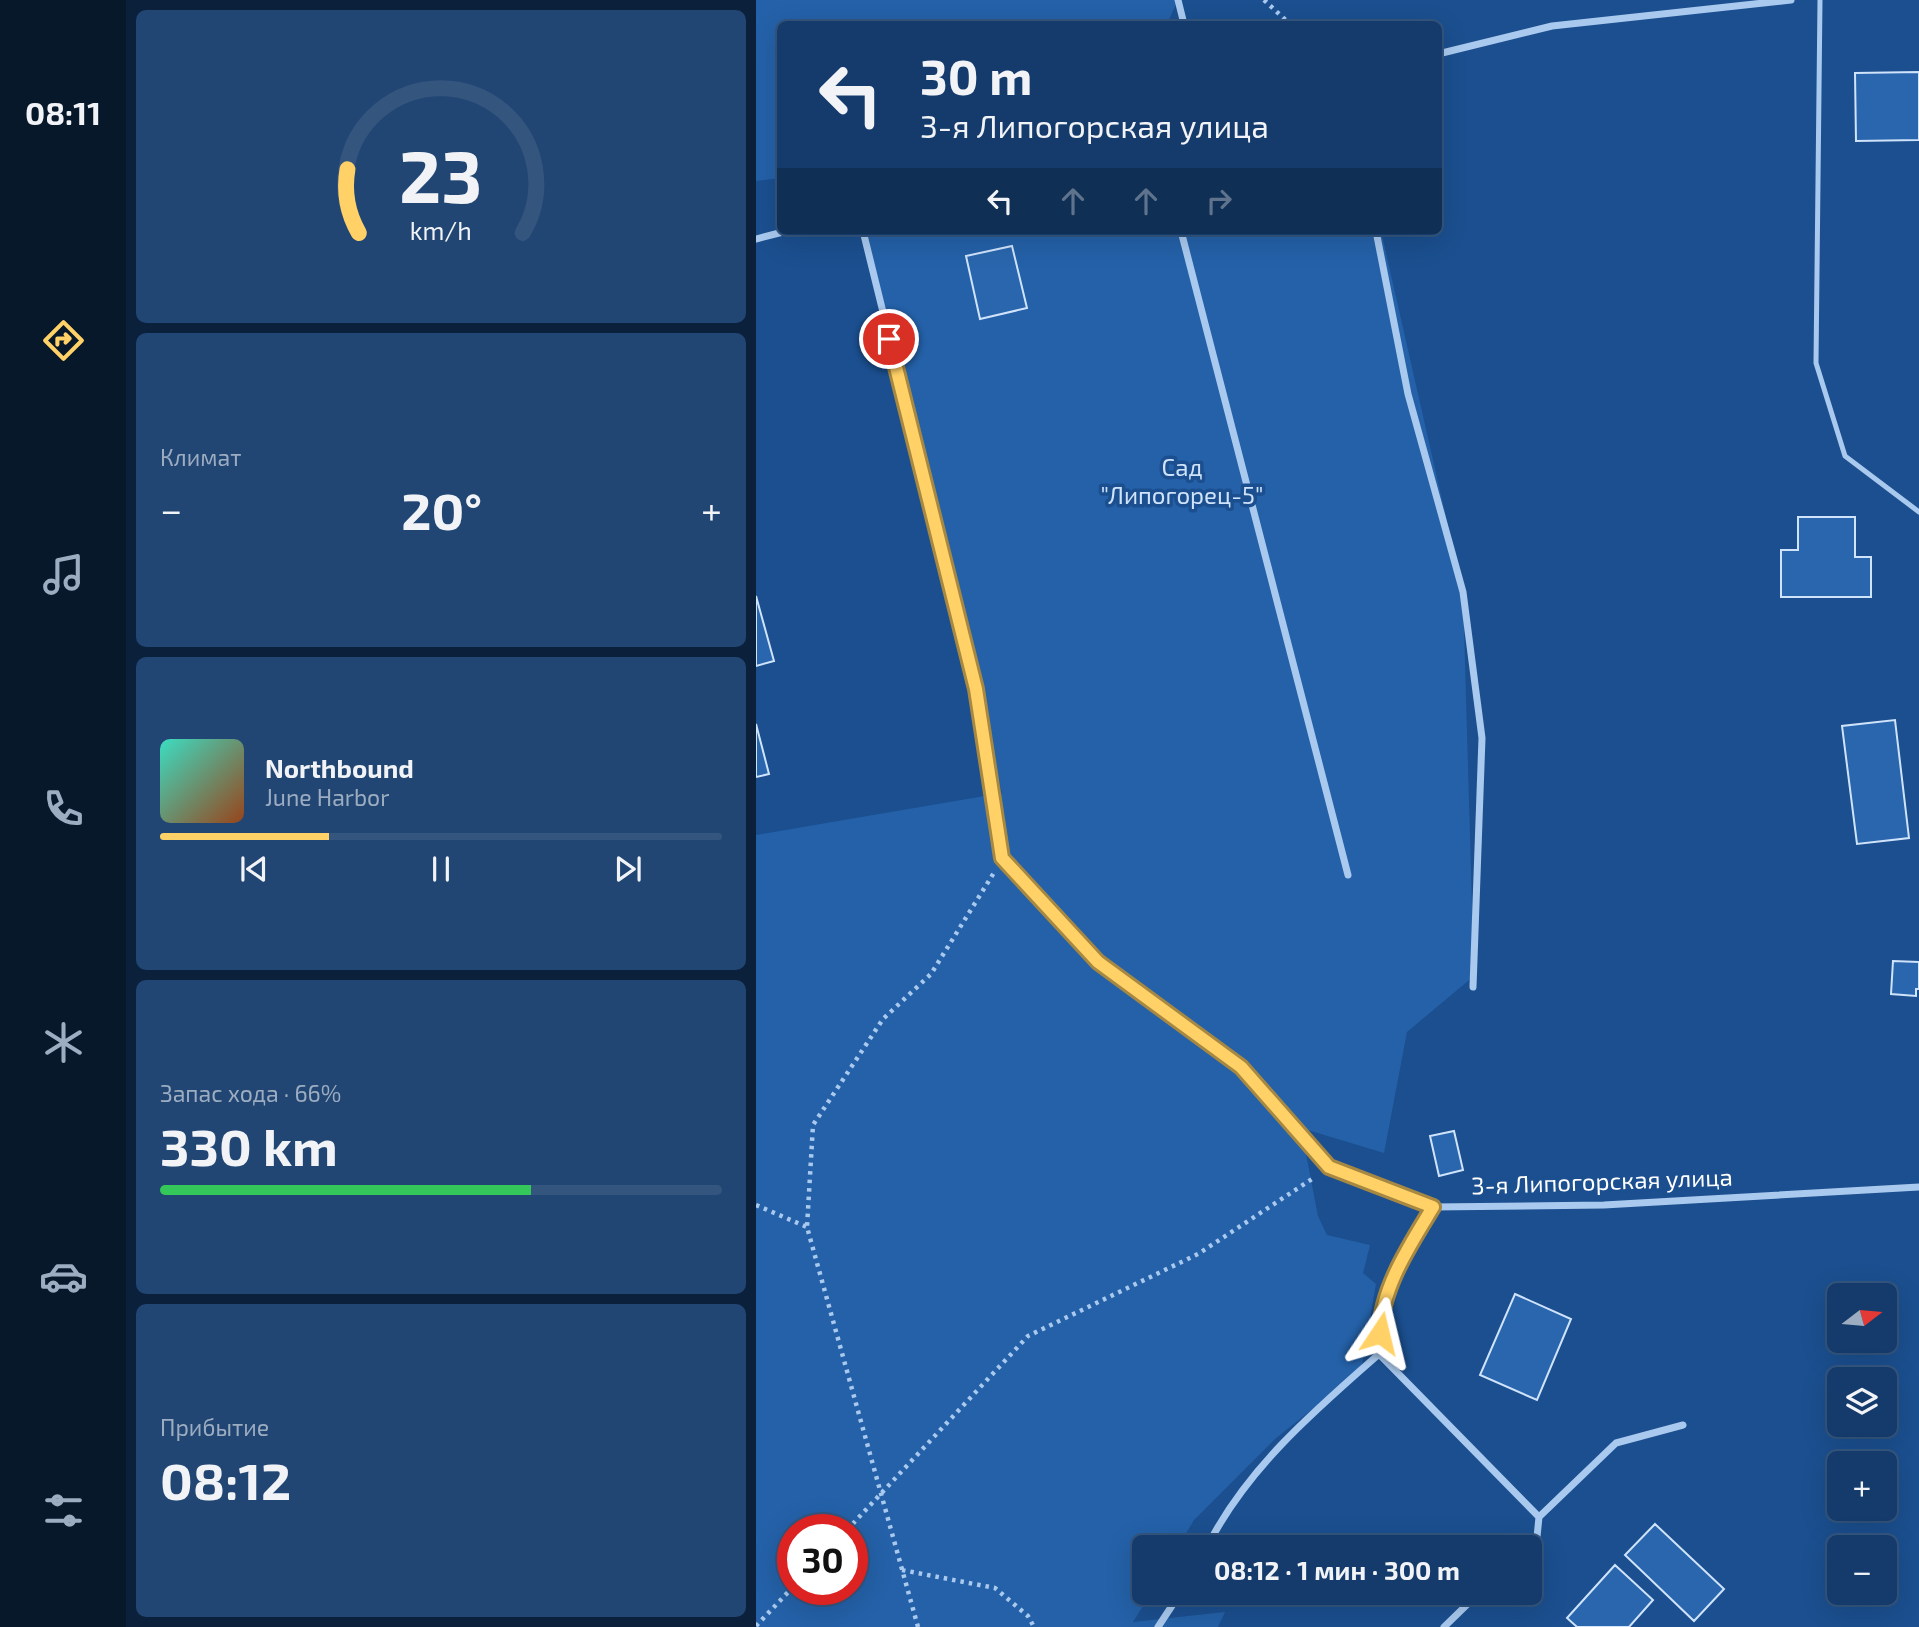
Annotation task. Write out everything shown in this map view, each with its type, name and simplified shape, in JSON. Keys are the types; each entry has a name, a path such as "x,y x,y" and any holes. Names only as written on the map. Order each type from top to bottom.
{"street":[{"path":"1178,0 1183,21"},
{"path":"1442,53 1552,26 1791,0"},
{"path":"756,239 777,234"},
{"path":"864,235 976,689 1002,858"},
{"path":"1182,235 1348,875"},
{"path":"1377,235 1408,394 1463,592 1478,701 1482,738 1474,987"},
{"name":"3-я Липогорская улица","path":"1002,858 1098,962 1241,1067 1329,1167 1433,1207 1604,1205 1919,1187"},
{"path":"1214,1535 1221,1519 1261,1466 1318,1408 1379,1354 1381,1313 1406,1251 1433,1207"},
{"path":"1379,1354 1539,1517"},
{"path":"1537,1535 1539,1517 1616,1443 1683,1425"},
{"path":"1158,1627 1172,1605"},
{"path":"1444,1627 1467,1605"}],"lane":[{"path":"1820,0 1816,363 1845,456 1919,512"}],"path":[{"path":"1264,0 1287,21"},
{"path":"918,1627 807,1227 813,1125 883,1019 931,974 1002,858"},
{"path":"862,1514 1028,1336 1198,1254 1329,1167"},
{"path":"756,1205 807,1227"},
{"path":"902,1570 995,1588 1028,1616 1034,1627"},
{"path":"756,1626 777,1604"}],"green space":[{"path":"756,0 1177,2 1168,21 777,21 777,178 756,181"},
{"name":"Сад \"Липогорец-5\"","path":"864,235 1382,235 1463,592 1474,976 1407,1032 1384,1153 1301,1128 1318,1216 1327,1235 1370,1245 1363,1273 1376,1284 1361,1370 1275,1439 1194,1520 1185,1535 1132,1535 1132,1605 1144,1605 1133,1622 1225,1612 1218,1627 756,1627 756,835 1002,793"}],"building":[{"path":"1919,72 1919,140 1856,141 1855,73"},
{"path":"1012,246 1027,308 980,319 966,256"},
{"path":"1798,517 1855,517 1855,557 1871,557 1871,597 1781,597 1781,550 1798,550"},
{"path":"756,596 774,661 756,666"},
{"path":"1895,720 1909,838 1857,844 1842,726"},
{"path":"756,724 769,774 756,777"},
{"path":"1893,961 1919,962 1919,989 1916,989 1916,996 1891,994"},
{"path":"1454,1131 1463,1170 1439,1176 1430,1136"},
{"path":"1515,1294 1571,1319 1537,1400 1480,1375"},
{"path":"1655,1524 1724,1589 1694,1621 1625,1555"},
{"path":"1615,1565 1653,1600 1629,1627 1577,1627 1567,1618"}],"route":[{"path":"889,339 976,689 1002,858 1098,962 1241,1067 1329,1167 1433,1207 1406,1251 1381,1313 1380,1333"}]}
